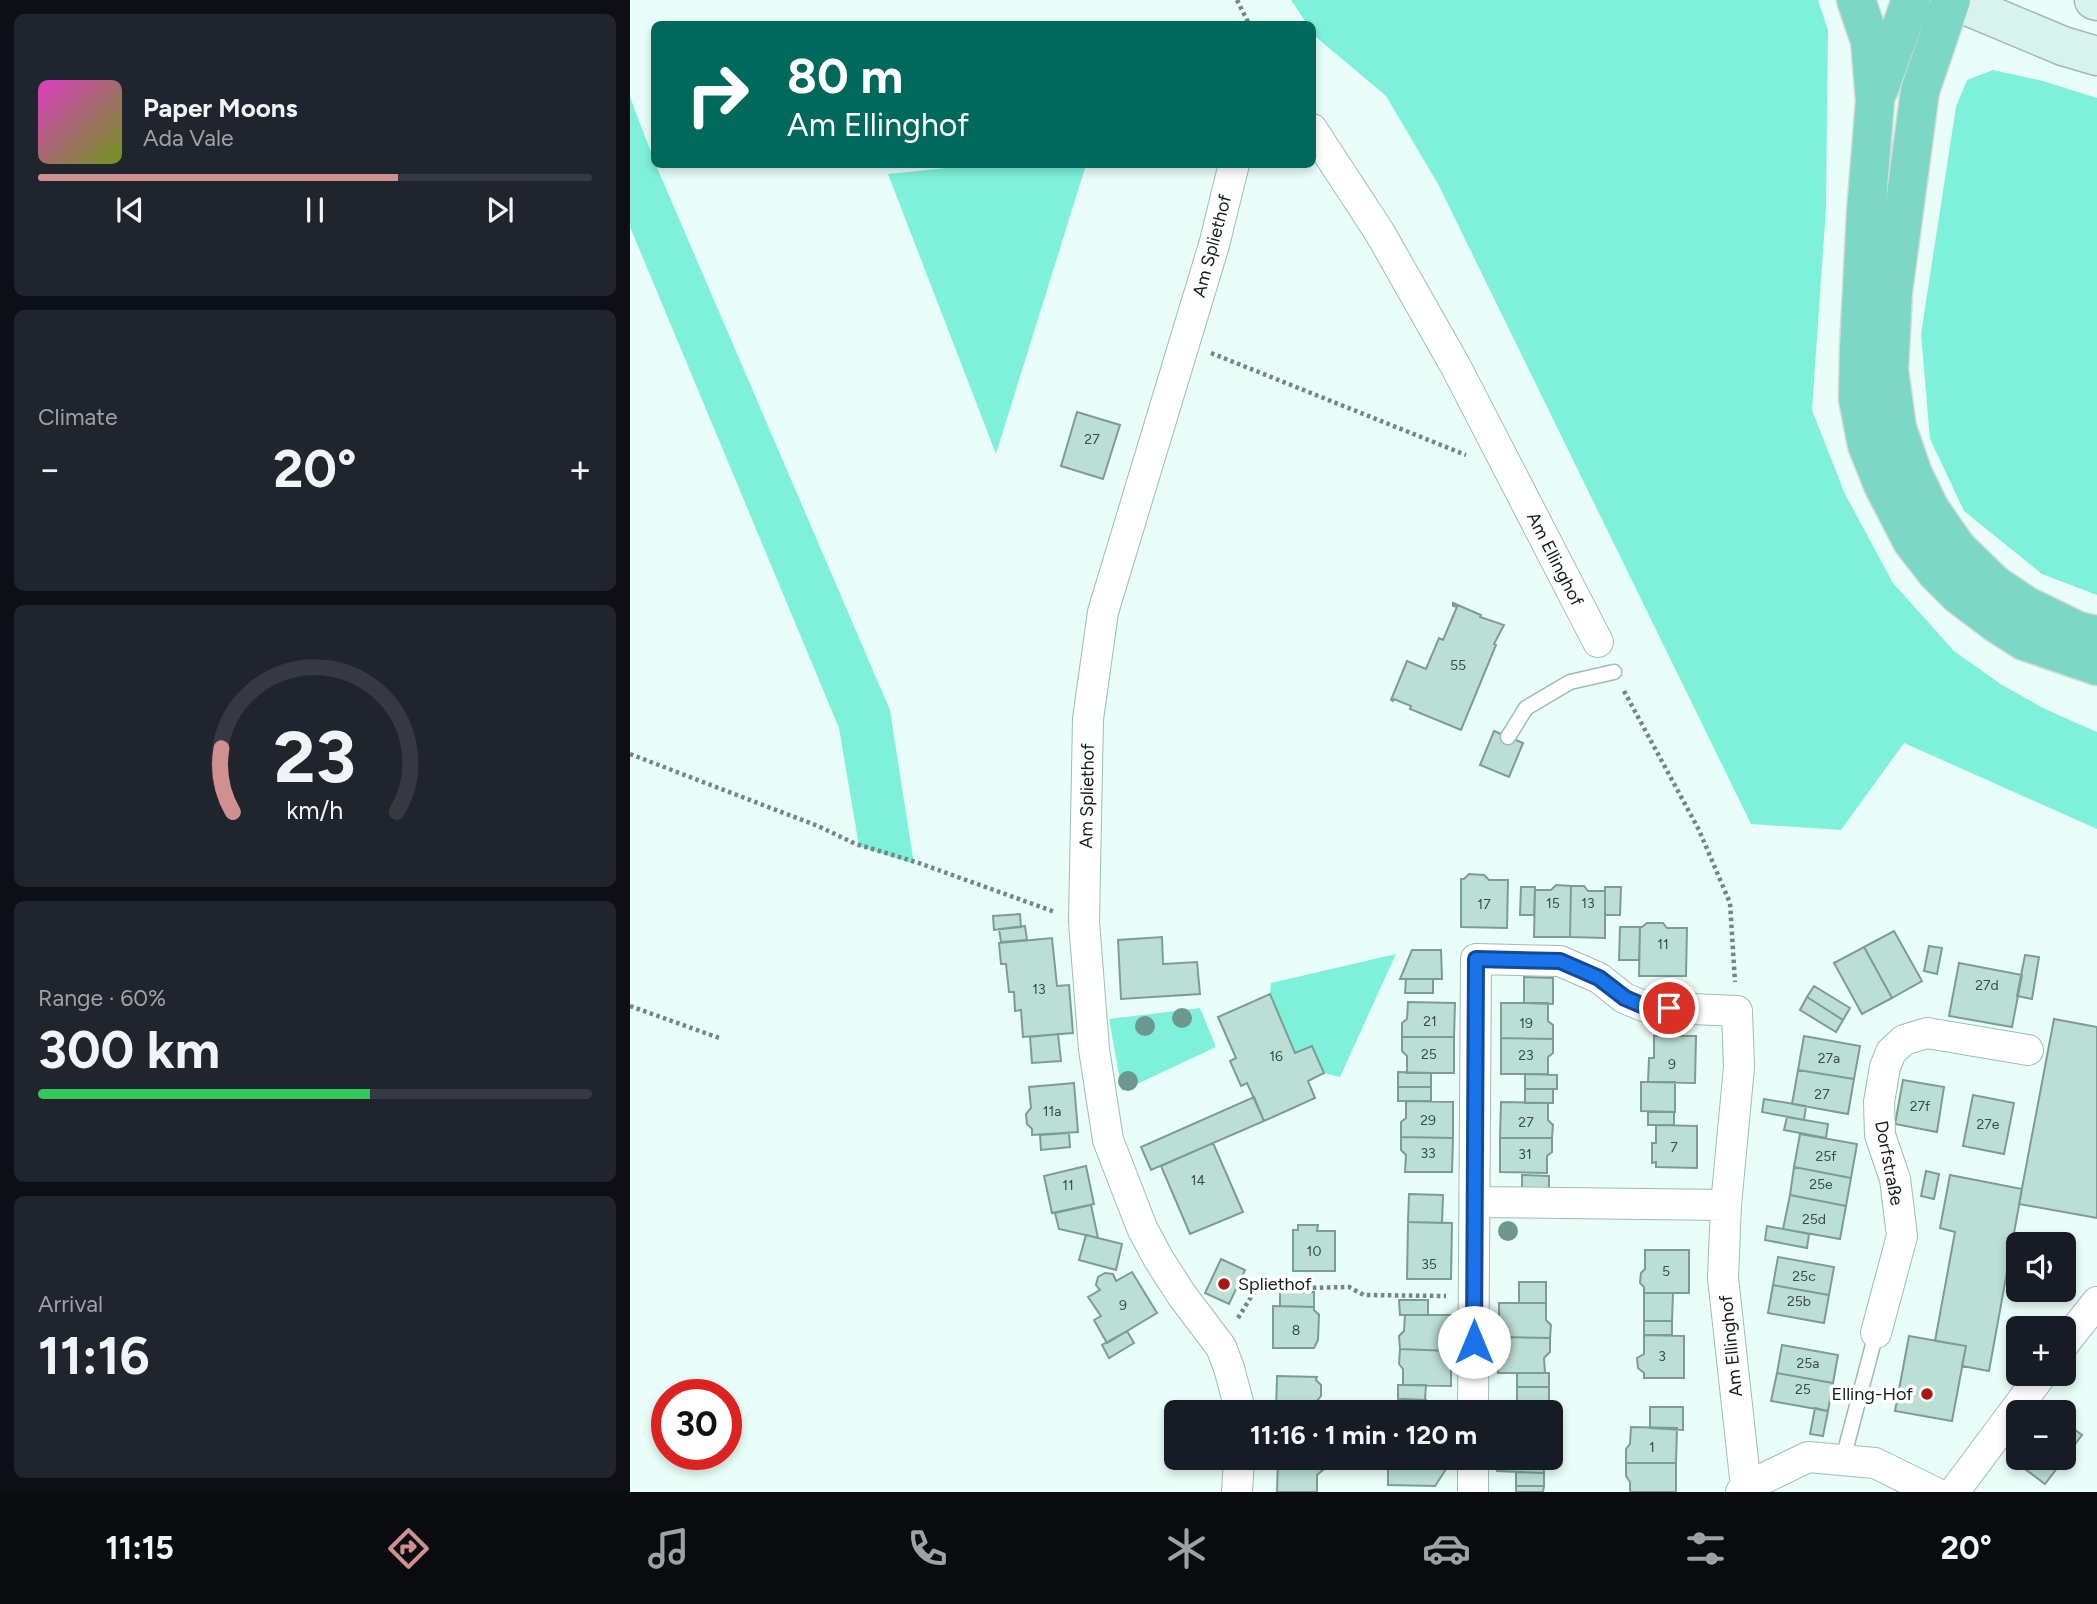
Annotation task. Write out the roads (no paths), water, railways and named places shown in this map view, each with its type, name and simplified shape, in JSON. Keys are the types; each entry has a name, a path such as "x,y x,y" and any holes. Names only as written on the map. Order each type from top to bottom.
{"highway":[{"path":"1856,0 1870,41 1875,101 1859,348 1858,399 1867,445 1883,485 1912,541 1936,572 1959,595 2024,641 2097,666"},
{"path":"1875,101 1911,0"},
{"path":"1952,0 1920,91 1893,292 1889,370 1897,428 1913,474 1930,509 1957,548 1994,584 2025,604 2078,631 2097,635"}],"main road":[{"path":"1952,0 2063,46 2097,56"}],"street":[{"name":"Am Ellinghof","path":"1316,135 1380,233 1456,367 1598,642"},
{"name":"Am Spliethof","path":"1233,168 1214,244 1103,612 1088,719 1084,922 1094,1049 1108,1140 1142,1228 1158,1258 1221,1347 1237,1400"},
{"name":"Am Ellinghof","path":"1475,1202 1476,959 1560,961 1599,978 1625,998 1646,1007 1737,1011 1739,1067 1723,1278 1743,1490"},
{"name":"Dorfstraße","path":"1876,1333 1902,1236 1895,1179 1880,1135 1878,1102 1891,1052 1904,1040 1927,1033 2028,1050"},
{"path":"1474,1400 1475,1202 1727,1205"},
{"path":"2076,1329 2097,1302"},
{"path":"1954,1492 2033,1386"},
{"path":"1743,1490 1808,1457 1875,1463 1934,1492"},
{"path":"1237,1492 1239,1470"},
{"path":"1473,1470 1473,1492"}],"lane":[{"path":"1508,737 1526,708 1570,682 1614,672"},
{"path":"1843,1459 1876,1333"}],"place":[{"name":"Spliethof","path":"1224,1284"},
{"name":"Elling-Hof","path":"1927,1394"}]}
